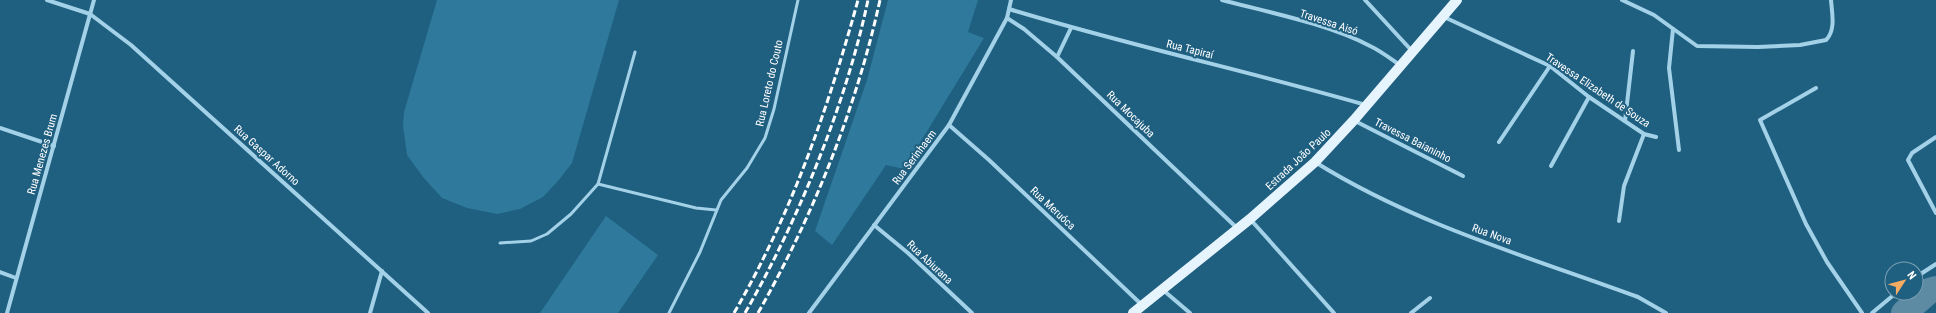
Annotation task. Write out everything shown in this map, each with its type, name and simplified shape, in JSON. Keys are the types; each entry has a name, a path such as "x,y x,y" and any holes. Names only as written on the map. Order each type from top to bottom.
{"main road":[{"name":"Estrada João Paulo","path":"1133,313 1250,219 1315,162 1413,53 1457,0"}],"street":[{"name":"Rua Gaspar Adorno","path":"47,0 90,14 131,45 428,313"},
{"name":"Rua Menezes Brum","path":"7,313 94,0"},
{"name":"Rua Serinhaem","path":"809,313 949,125 1007,18 1011,0"},
{"name":"Travessa Aisó","path":"1222,0 1302,21 1349,37 1369,45 1401,66"},
{"path":"1365,0 1413,53"},
{"path":"1622,0 1654,15 1697,46 1710,47 1772,47 1800,45 1826,40 1831,32 1833,22 1831,0"},
{"name":"Rua Tapiraí","path":"1009,9 1071,28 1309,88 1367,105"},
{"name":"Travessa Elizabeth de Souza","path":"1444,17 1550,66 1589,97 1644,134 1656,137"},
{"name":"Rua Mocajuba","path":"1007,18 1024,29 1057,57 1238,228"},
{"path":"1057,57 1071,28"},
{"path":"1673,29 1669,68 1679,150"},
{"path":"1625,121 1633,51"},
{"path":"1499,142 1550,66"},
{"path":"1816,88 1760,120 1806,224 1827,262 1862,313"},
{"path":"1551,166 1589,97"},
{"name":"Travessa Baianinho","path":"1354,120 1463,176"},
{"name":"Rua Meruóca","path":"949,125 989,160 1142,305"},
{"path":"0,128 54,146"},
{"path":"1620,221 1624,186 1644,134"},
{"path":"1936,137 1908,157 1908,163 1936,213"},
{"name":"Rua Nova","path":"1315,162 1339,177 1402,208 1455,230 1638,297 1666,313"},
{"path":"1250,219 1334,313"},
{"name":"Rua Abiurana","path":"874,225 908,253 972,313"},
{"path":"1924,272 1936,264"},
{"path":"370,313 382,271"},
{"path":"0,272 16,278"},
{"path":"1162,290 1190,313"},
{"path":"1411,313 1430,298"},
{"path":"1872,313 1886,301"}],"lane":[{"name":"Rua Loreto do Couto","path":"669,313 700,252 716,210 730,187 748,168 765,138 774,109 798,0"},
{"path":"500,243 531,241 546,234 571,214 598,184 635,52"},
{"path":"598,184 696,208 716,210"}],"shaded area":[{"path":"437,0 619,0 572,163 543,197 520,209 497,214 467,208 442,198 423,177 407,155 403,126 404,112"},
{"path":"888,0 978,0 968,32 984,38 904,169 886,165 832,245 815,231 867,80"},
{"path":"606,216 658,255 618,313 540,313"}],"waterway":[{"path":"1904,313 1929,291 1936,289"}],"railway":[{"path":"734,313 773,238 806,161 834,81 858,0"},
{"path":"745,313 783,240 818,161 847,80 859,40 868,0"},
{"path":"758,313 797,238 831,161 859,81 880,0"}]}
